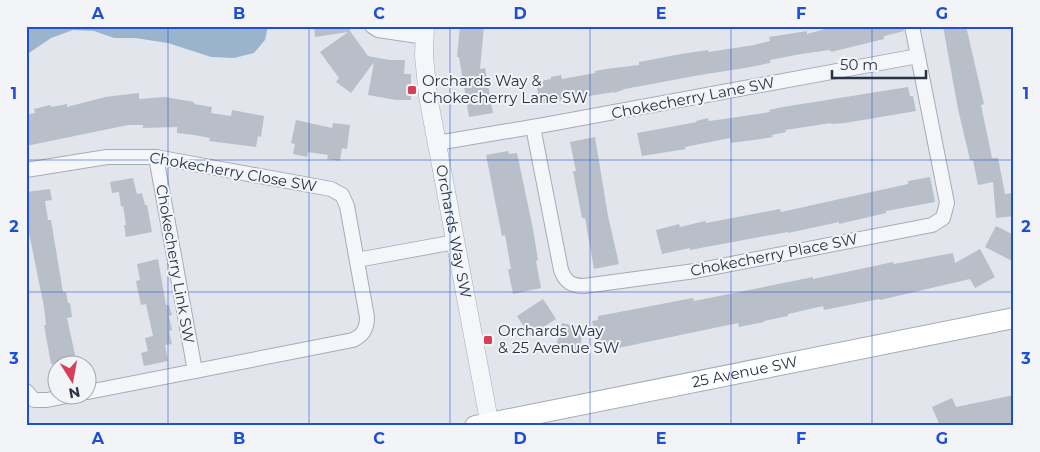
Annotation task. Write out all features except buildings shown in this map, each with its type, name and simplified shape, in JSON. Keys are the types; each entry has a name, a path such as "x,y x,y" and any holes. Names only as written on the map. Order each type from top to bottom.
{"main road":[{"name":"25 Avenue SW","path":"484,425 1014,318"}],"street":[{"name":"Orchards Way SW","path":"372,26 378,30 425,32 426,79 456,242 484,425"},
{"name":"Chokecherry Place SW","path":"533,127 561,270 566,282 575,286 695,271 932,225 944,218 947,209 946,195 912,26"},
{"name":"Chokecherry Lane SW","path":"437,143 918,56"},
{"name":"Chokecherry Close SW","path":"26,170 106,157 156,157 331,189 342,195 347,206 367,317 364,332 360,337 353,340 98,390"},
{"name":"Chokecherry Link SW","path":"156,157 195,371"},
{"path":"357,260 456,242"},
{"path":"26,391 34,400 48,399"}],"water":[{"path":"26,26 268,26 265,40 254,53 234,58 211,57 168,43 135,38 114,38 94,31 73,30 51,38 26,55"}],"place":[{"name":"Orchards Way & Chokecherry Lane SW","path":"412,90"},
{"name":"Orchards Way & 25 Avenue SW","path":"488,340"}]}
